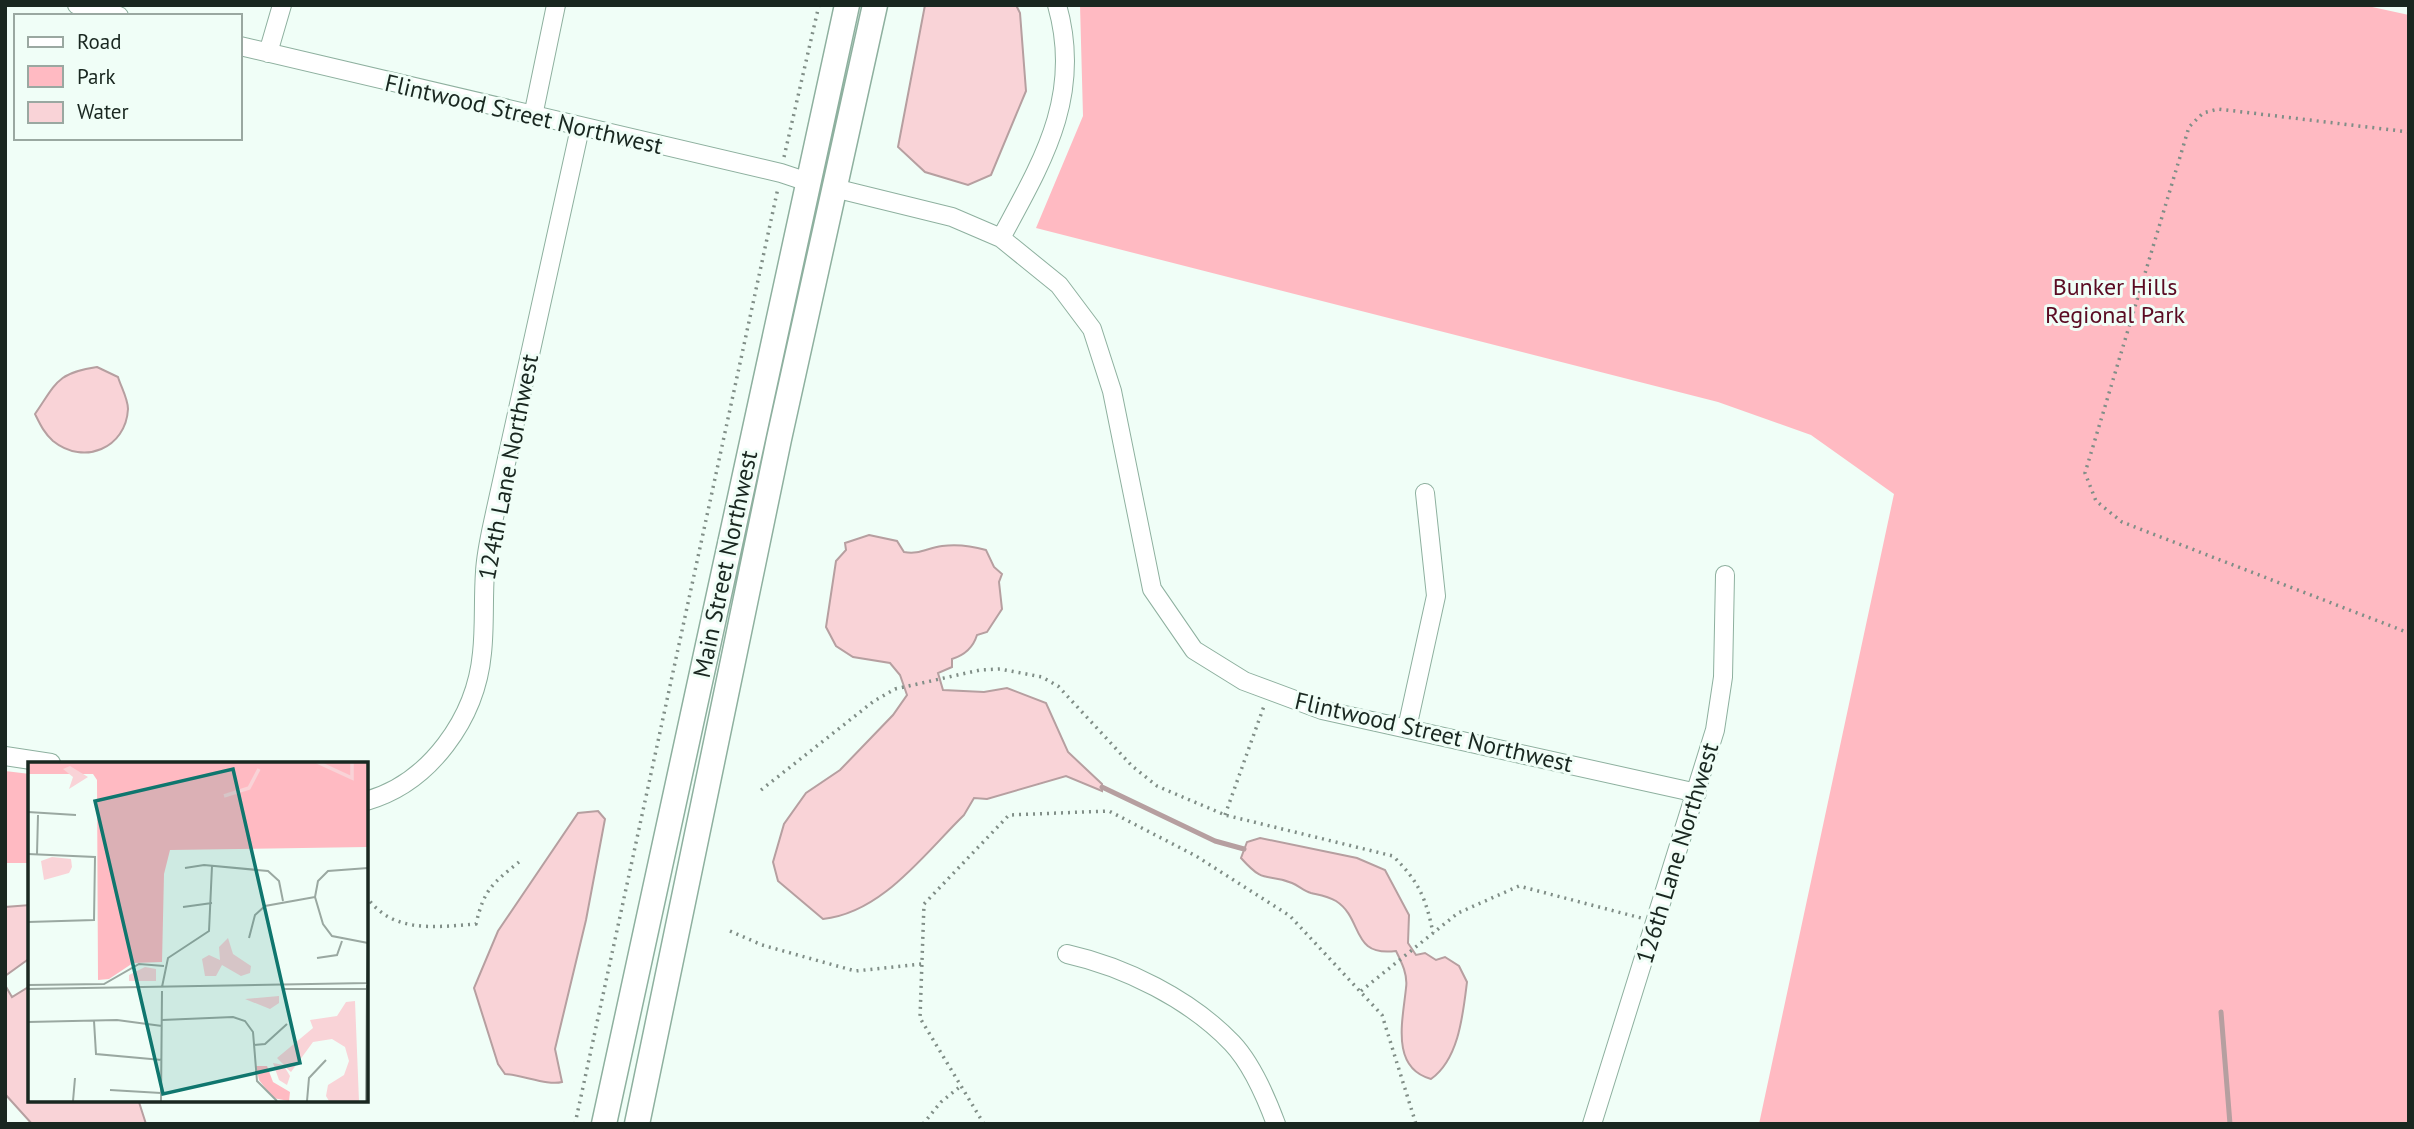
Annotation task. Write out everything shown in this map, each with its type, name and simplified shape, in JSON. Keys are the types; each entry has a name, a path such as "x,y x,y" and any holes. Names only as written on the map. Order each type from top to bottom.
{"main road":[{"name":"Main Street Northwest","path":"604,1124 847,5"},
{"name":"Main Street Northwest","path":"637,1124 779,439 875,5"}],"street":[{"path":"77,5 111,14"},
{"path":"268,53 282,5"},
{"path":"533,116 556,5"},
{"path":"1001,239 1053,138 1062,97 1064,48 1057,5"},
{"name":"Flintwood Street Northwest","path":"242,46 580,128 781,173 807,182"},
{"name":"124th Lane Northwest","path":"368,801 380,797 425,769 463,719 476,684 482,654 485,570 495,513 580,128"},
{"name":"Flintwood Street Northwest","path":"834,188 952,217 1001,239 1059,285 1092,328 1112,391 1152,589 1194,650 1244,681 1322,710 1697,793"},
{"path":"1407,728 1436,596 1425,493"},
{"name":"126th Lane Northwest","path":"1592,1124 1715,730 1723,677 1725,575"},
{"path":"5,757 43,762"},
{"path":"1067,954 1102,962 1185,1004 1233,1044 1265,1096 1276,1124"}],"path":[{"path":"575,1124 818,5"},
{"path":"2409,132 2218,109 2203,113 2189,127 2085,473 2096,501 2122,522 2409,633"},
{"path":"761,790 874,701 895,689 980,670 1000,669 1042,677 1058,686 1132,766 1157,786 1225,815 1393,856 1411,874 1426,899 1433,933"},
{"path":"1225,815 1269,691"},
{"path":"984,1124 920,1018 924,904 1009,816 1109,811 1196,856 1290,916 1382,1015 1416,1124"},
{"path":"368,898 374,908 396,921 421,928 476,924 484,894 491,884 519,862"},
{"path":"1361,991 1458,913 1519,886 1656,922"},
{"path":"730,930 762,945 855,971 922,964"},
{"path":"923,1124 941,1102 962,1085"}],"green space":[{"name":"Bunker Hills Regional Park","path":"1080,5 2363,5 2409,15 2409,1124 1759,1124 1894,494 1811,435 1718,402 1036,228 1083,116"},
{"path":"5,771 28,774 28,863 5,863"}],"water":[{"path":"925,5 1016,5 1020,13 1026,91 991,175 968,185 925,172 898,147"},
{"path":"97,367 118,377 128,405 125,423 112,443 90,452 78,452 53,441 35,414 59,381 74,372"},
{"path":"869,535 897,541 904,552 909,553 953,545 986,550 994,567 1002,574 999,582 1002,609 987,632 977,635 968,650 952,659 952,667 938,673 943,690 984,692 1007,688 1046,703 1068,752 1102,784 1102,791 1066,776 987,799 974,798 964,815 883,894 864,906 823,919 778,881 773,862 784,824 806,793 840,770 893,715 907,695 900,675 890,663 853,657 836,646 826,627 836,561 846,550 845,543"},
{"path":"598,811 605,819 586,920 555,1049 562,1082 550,1083 505,1074 498,1064 474,988 498,931 578,813"},
{"path":"1260,838 1357,858 1385,870 1409,915 1408,943 1416,955 1425,953 1436,960 1445,957 1459,966 1467,982 1458,1035 1448,1060 1431,1079 1418,1073 1404,1054 1402,1028 1406,978 1396,951 1381,951 1364,943 1351,917 1333,899 1256,872 1241,858 1247,842"},
{"path":"28,905 28,959 5,976 5,907"},
{"path":"5,985 12,997 28,987 28,1101 139,1101 146,1124 32,1124 5,1094"}],"waterway":[{"path":"1102,787 1215,841 1244,849"},
{"path":"2221,1012 2230,1124"}]}
